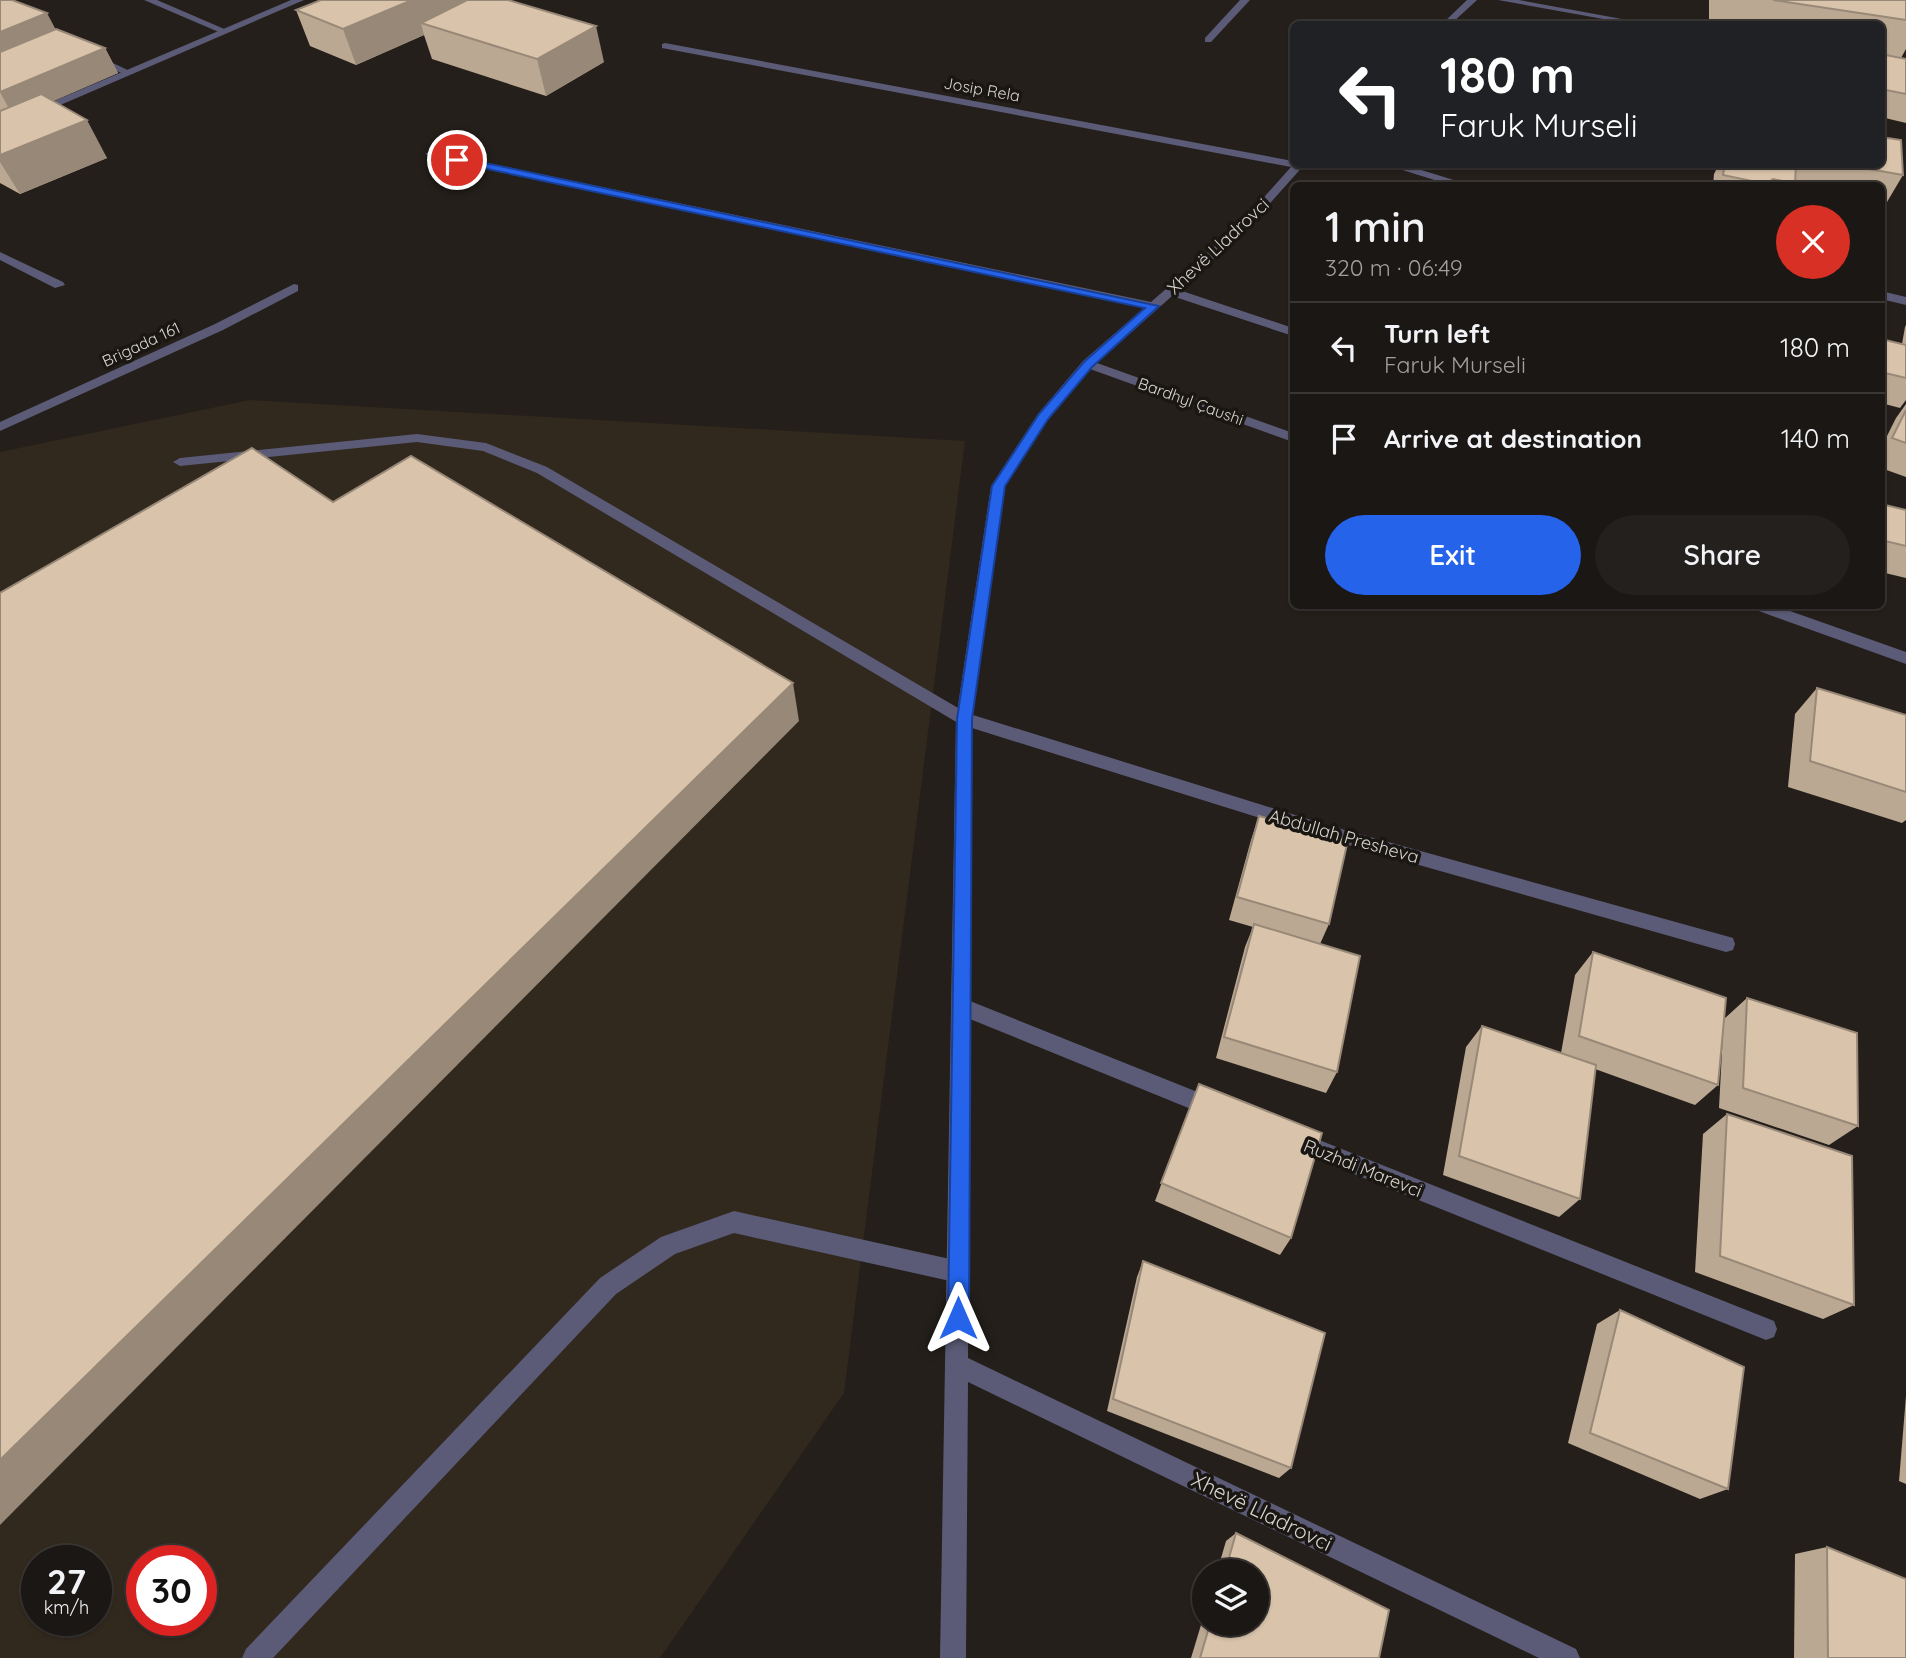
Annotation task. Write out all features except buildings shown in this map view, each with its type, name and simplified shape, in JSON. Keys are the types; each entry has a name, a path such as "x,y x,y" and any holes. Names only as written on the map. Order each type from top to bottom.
{"street":[{"path":"149,0 224,31"},
{"path":"0,128 299,0"},
{"path":"1208,40 1245,0"},
{"path":"1449,21 1472,0"},
{"path":"1503,0 1626,21"},
{"name":"Josip Rela","path":"665,46 1290,164"},
{"path":"82,52 129,73"},
{"path":"430,154 1154,306"},
{"name":"Xhevë Lladrovci","path":"953,1658 964,719 998,486 1043,417 1088,364 1243,227 1294,168"},
{"path":"1403,168 1453,182"},
{"path":"0,255 59,285"},
{"name":"Brigada 161","path":"0,427 219,327 294,288"},
{"path":"1170,292 1290,331"},
{"path":"1885,296 1906,301"},
{"name":"Bardhyl Çaushi","path":"1088,364 1290,437"},
{"name":"Abdullah Presheva","path":"180,463 416,438 486,447 542,470 964,719 1327,832 1726,944"},
{"path":"1770,609 1906,657"},
{"path":"960,1006 1228,1114"},
{"name":"Ruzhdi Marevci","path":"1280,1134 1766,1329"},
{"path":"255,1658 608,1286 669,1245 734,1222 959,1272"},
{"name":"Xhevë Lladrovci","path":"958,1365 1567,1658"}],"shaded area":[{"path":"250,400 965,441 844,1393 660,1658 0,1658 0,452"}],"route":[{"path":"457,160 1154,306 1088,364 1043,417 998,486 964,719 958,1318"}]}
